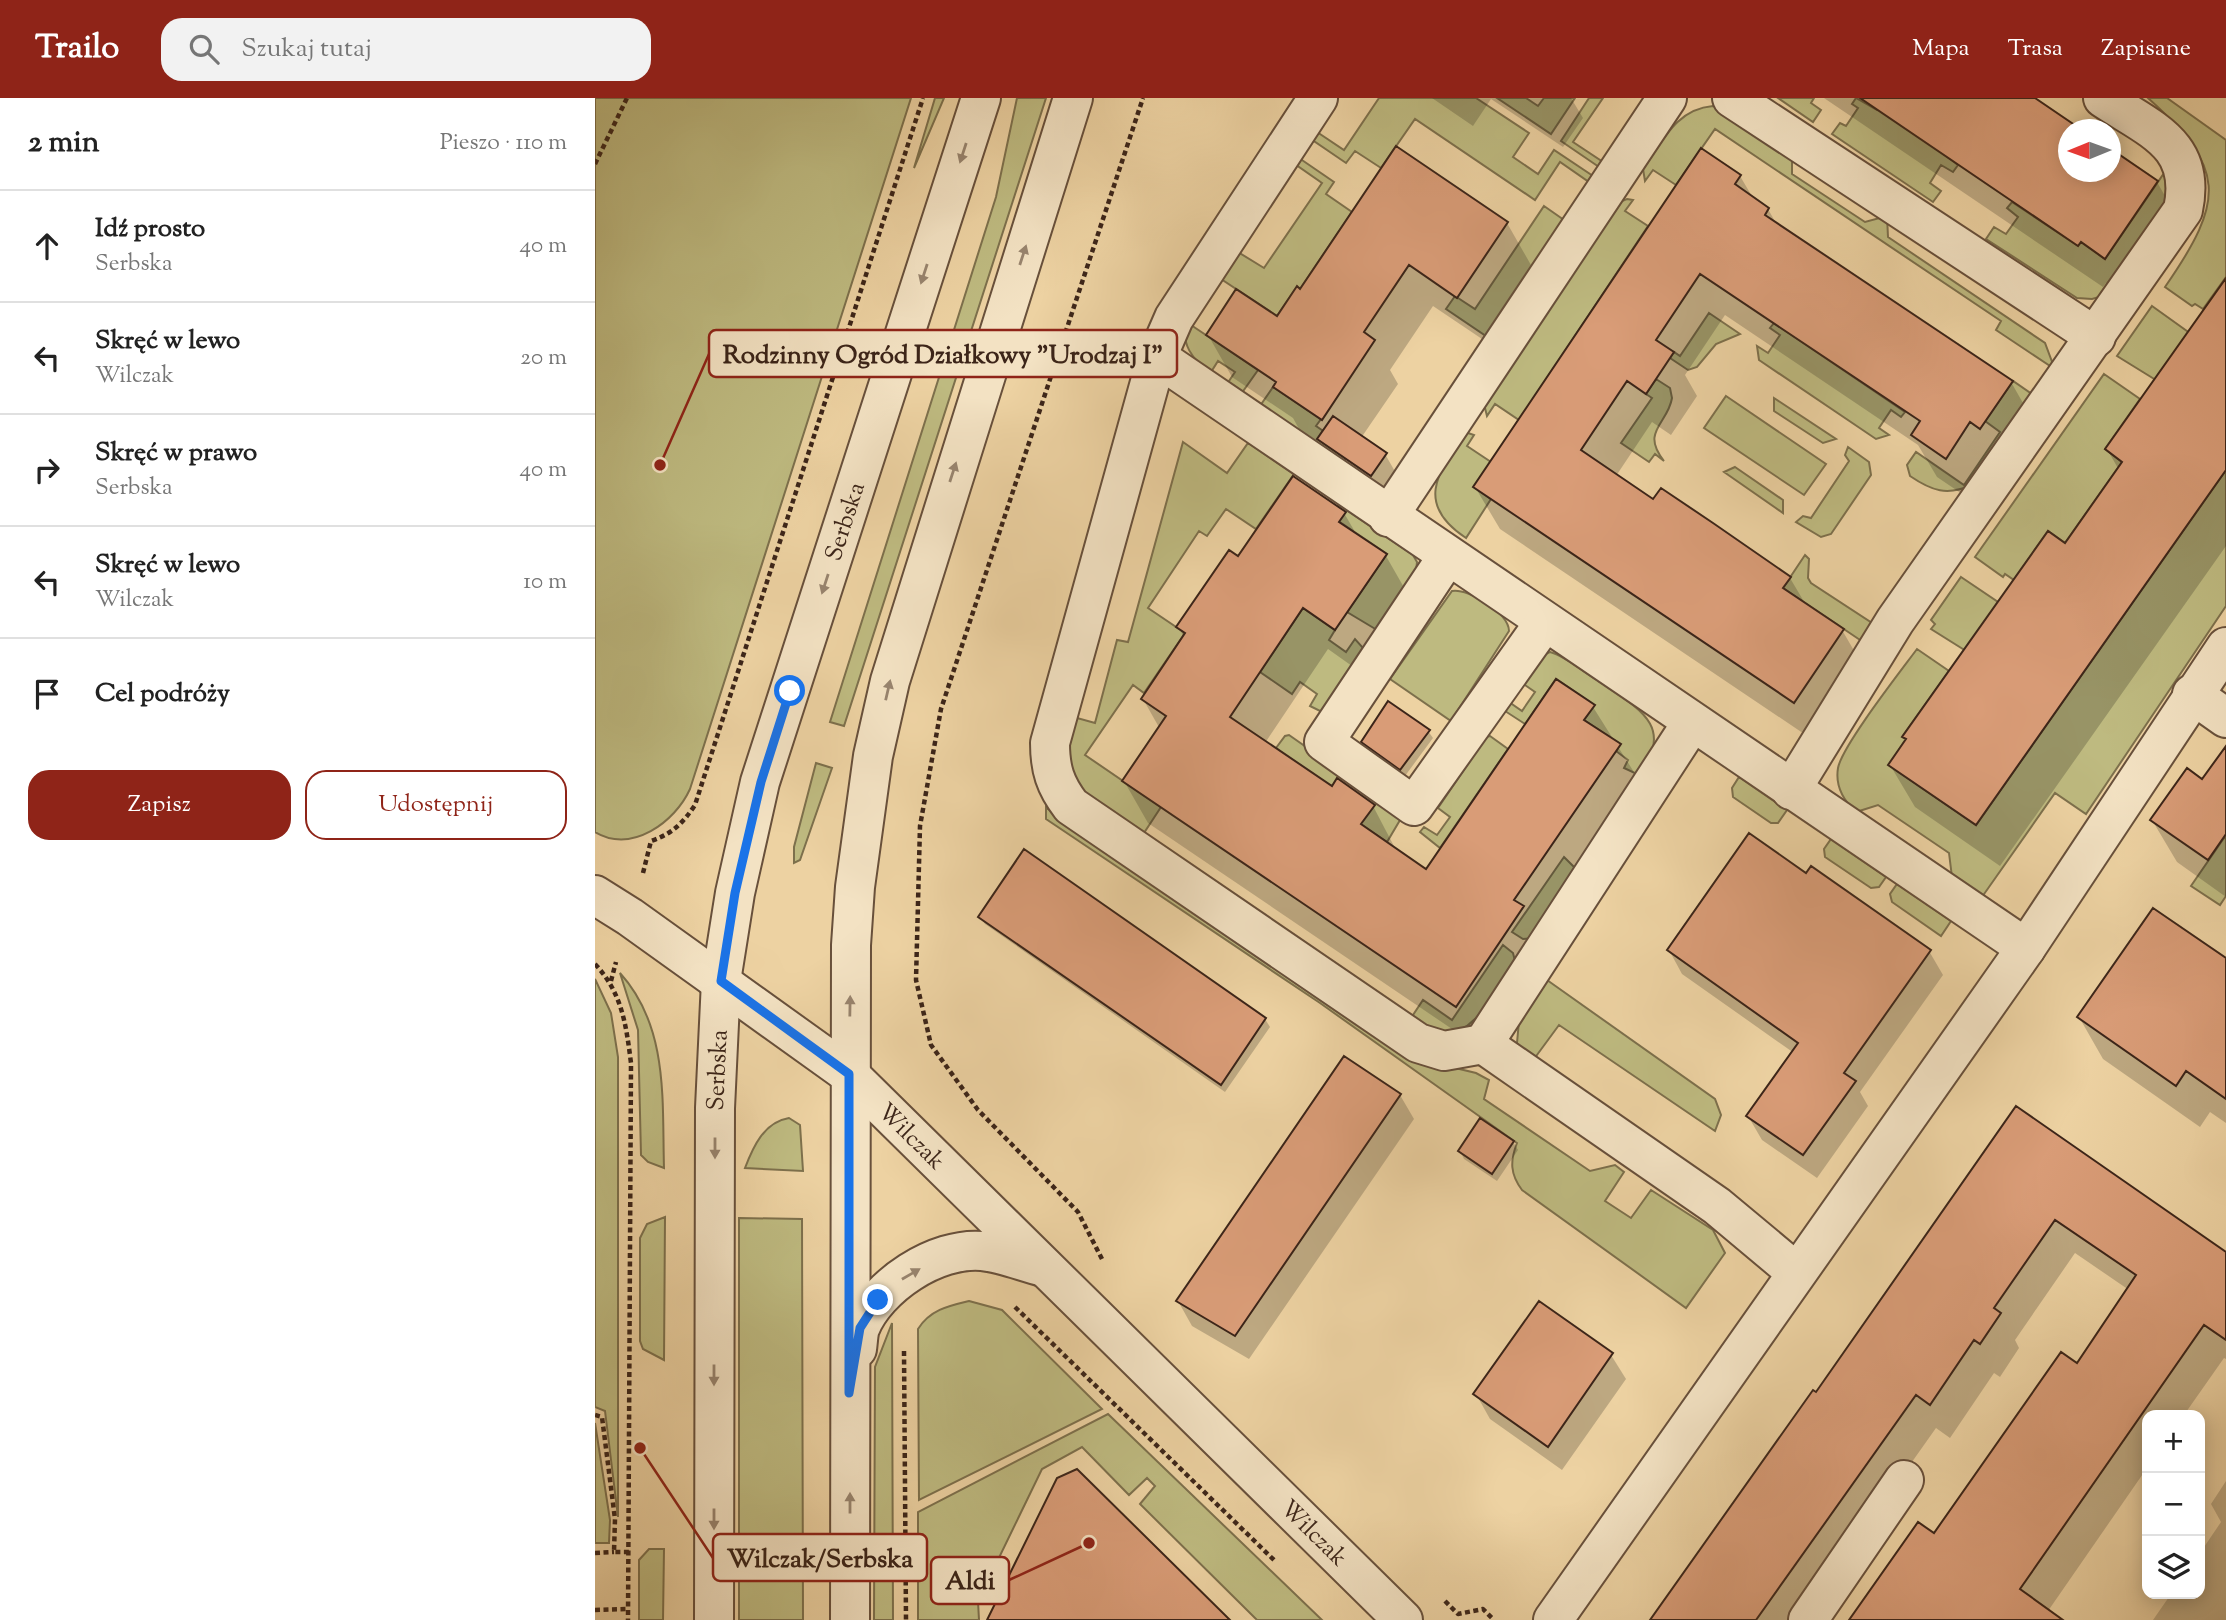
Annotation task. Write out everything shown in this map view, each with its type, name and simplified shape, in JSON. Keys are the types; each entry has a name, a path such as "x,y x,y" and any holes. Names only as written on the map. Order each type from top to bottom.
{"street":[{"name":"Serbska","path":"714,1620 715,1108 721,981 735,893 761,782 981,98"},
{"path":"850,1620 849,1074 855,887 873,757 890,681 1073,98"},
{"path":"1318,98 1174,318 1157,357 1050,743 1050,766 1057,788 1071,806 1418,1044 1444,1051 1483,1044 1717,1206 1796,1272"},
{"path":"1388,517 1667,98"},
{"path":"1733,98 2095,337"},
{"path":"1791,790 1895,621 2183,210 2189,186 2183,160 2168,142 2103,98"},
{"path":"1157,357 1691,724 2026,948"},
{"path":"1447,557 1324,742 1414,807 1544,623"},
{"path":"1553,1620 2026,948 2192,694 2226,647"},
{"path":"2192,694 2226,718"},
{"path":"1483,1044 1691,724"},
{"name":"Wilczak","path":"595,895 721,981 849,1074 1403,1620"},
{"path":"849,1393 860,1328 878,1300 900,1280 952,1254 982,1251 1048,1268"},
{"path":"1808,1620 1904,1480"}],"path":[{"path":"595,164 627,98"},
{"path":"651,841 666,836 682,824 695,805 923,98"},
{"path":"1104,1261 1078,1212 978,1110 931,1045 916,979 920,826 941,709 1143,98"},
{"path":"595,964 611,981 621,1004 631,1063 628,1620"},
{"path":"1012,1305 1286,1572"},
{"path":"904,1346 906,1620"},
{"path":"595,1415 602,1417 615,1519 614,1552"},
{"path":"595,1553 629,1552"},
{"path":"1438,1594 1458,1614 1483,1609 1494,1620"},
{"path":"595,1610 628,1609"}],"shaded area":[{"path":"595,98 911,98 690,789 674,813 663,823 637,837 623,839 609,838 595,832"},
{"path":"935,98 944,98 914,168"},
{"path":"1017,98 1046,98 844,726 830,722 996,197"},
{"path":"1379,98 1476,98 1529,133 1513,157 1538,174 1554,150 1593,176 1589,182 1560,162 1535,200 1415,119 1381,168 1355,151 1346,163 1311,139 1314,130 1344,150"},
{"path":"1497,98 1526,98 1538,106 1544,98 1575,98 1551,134"},
{"path":"1589,98 1603,98 1573,142 1603,162 1599,167 1561,141"},
{"path":"1778,98 1814,98 1811,103 1821,110 1813,122"},
{"path":"1856,98 1877,110 1880,106 1958,165 1953,172 1941,165 1930,183 1941,191 1933,202 1832,134 1840,123 1846,126 1858,108 1852,104"},
{"path":"2148,98 2167,98 2226,140 2226,277 2203,309 2195,304 2192,306 2165,287 2199,230 2207,207 2209,186 2204,165 2174,123"},
{"path":"1713,106 1728,109 1792,152 1792,174 1865,222 1887,216 1888,237 2045,343 2054,367 1972,485 1947,491 1933,488 1910,476 1907,465 1916,452 1964,485 2000,432 1985,421 2013,381 2032,394 2050,366 1996,330 2001,321 1715,129 1676,185 1653,170 1645,181 1643,169 1672,128 1689,113"},
{"path":"1299,158 1334,182 1326,194 1352,212 1300,289 1297,287 1277,316 1215,275 1233,249 1264,268 1322,183 1292,162"},
{"path":"2171,163 2178,192 2106,295 2092,299 2077,298 1986,239 1994,227 2006,234 2018,217 2007,208 2012,202 2078,246 2081,242 2105,259"},
{"path":"1633,200 1625,211 1648,226 1519,420 1495,404 1487,416 1484,404 1622,201"},
{"path":"1544,206 1564,220 1486,336 1446,309 1455,296 1475,309"},
{"path":"2152,306 2205,344 2172,390 2117,356"},
{"path":"1709,313 1740,334 1716,344 1697,367 1688,370 1670,358 1674,352 1680,356"},
{"path":"1185,321 1258,370 1241,394 1227,384 1235,372 1218,361 1211,372 1189,351 1184,330"},
{"path":"1774,323 1905,412 1901,417 1891,410 1879,428 1889,435 1876,439 1759,360 1757,346 1768,353 1780,335 1770,328"},
{"path":"2104,374 2140,399 2105,449 2122,462 2065,543 2048,531 2014,580 2005,574 2003,577 1975,557"},
{"path":"1656,379 1670,388 1672,398 1655,435 1657,451 1664,461 1655,454 1649,462 1621,443 1652,398 1646,394"},
{"path":"1273,387 1321,419 1316,426 1351,450 1343,462 1260,406"},
{"path":"1726,396 1826,464 1804,495 1704,428"},
{"path":"1774,398 1836,439 1823,443 1774,411"},
{"path":"1463,435 1474,435 1467,446 1491,462 1474,487 1491,499 1466,538 1450,526 1441,514 1436,501 1436,489 1445,463"},
{"path":"1183,442 1227,473 1248,443 1294,474 1256,529 1226,509 1207,536 1199,531 1148,608 1185,633 1144,693 1133,685 1085,755 1161,807 1140,839 1066,783 1070,716 1095,723 1117,640 1128,642"},
{"path":"1848,447 1869,462 1871,475 1831,534 1821,537 1796,522 1803,516 1811,518 1849,461 1845,455"},
{"path":"1735,467 1783,500 1783,513 1724,472"},
{"path":"2226,470 2226,606 2086,814 2055,793 1982,897 1952,877 1949,853 1878,805 1856,812 1851,807 1841,792 1838,781 1838,768 1842,758 1873,709 1917,649 1949,671 1903,736 1906,739 1889,765 1976,825"},
{"path":"1339,505 1413,555 1417,562 1416,571 1377,630 1347,612 1387,554 1331,516"},
{"path":"1805,555 1809,559 1808,578 1811,583 1872,623 1866,644 1783,588"},
{"path":"1961,577 1998,602 1982,661 1931,629 1935,624 1931,620"},
{"path":"1452,591 1468,593 1487,603 1502,617 1509,631 1451,721 1390,679"},
{"path":"1303,608 1335,630 1329,640 1346,652 1355,639 1364,649 1322,712 1310,706 1317,694 1300,682 1292,694 1260,672"},
{"path":"1550,652 1625,699 1647,719 1653,730 1654,743 1650,758 1639,775 1624,768 1628,760 1616,751 1620,744 1584,720 1594,705 1556,679 1525,724 1505,711 1509,702 1522,711 1535,692 1522,683 1541,656"},
{"path":"1289,735 1403,815 1387,842 1360,824 1276,748 1285,736"},
{"path":"1490,736 1508,749 1440,848 1420,832 1424,827 1437,835 1450,817 1438,808 1486,737"},
{"path":"816,763 832,768 800,860 794,863 794,847"},
{"path":"1739,777 1787,810 1778,823 1771,823 1733,797 1732,788"},
{"path":"1046,807 1060,819 1447,1066 1476,1073 1489,1080 1484,1099 1590,1171 1615,1165 1624,1172 1605,1201 1631,1218 1651,1190 1713,1230 1725,1253 1686,1308 1522,1190 1512,1167 1517,1143 1320,1003 1046,819"},
{"path":"2226,835 2226,896 2220,905 2191,886"},
{"path":"1831,839 1886,877 1879,887 1871,888 1825,857 1824,849"},
{"path":"1564,857 1576,869 1532,938 1523,939 1512,932"},
{"path":"1897,884 1951,921 1941,936 1892,902 1890,894"},
{"path":"1503,945 1513,953 1515,961 1492,998 1472,1022 1461,1030 1448,1034 1431,1032 1409,1021 1423,1000 1452,1020"},
{"path":"620,973 636,994 655,1041 662,1091 664,1168 648,1162 641,1155 638,1030"},
{"path":"595,979 611,1013 618,1057 618,1517 605,1411 595,1407"},
{"path":"1547,980 1715,1099 1721,1115 1715,1131 1559,1025 1534,1059 1522,1052 1517,1043 1519,1021"},
{"path":"789,1118 800,1125 803,1171 745,1168 766,1130 780,1120"},
{"path":"665,1217 664,1360 643,1349 640,1341 640,1238 647,1224"},
{"path":"739,1218 802,1219 803,1620 739,1620"},
{"path":"969,1301 1002,1310 1102,1409 919,1500 918,1329 934,1313"},
{"path":"892,1323 893,1620 874,1620 875,1367"},
{"path":"1108,1414 1322,1620 1257,1620 1140,1504 1155,1486 1147,1478 1129,1495 1082,1447 1042,1469 978,1601 979,1620 918,1620 918,1512"},
{"path":"595,1423 610,1520 609,1543 595,1543"},
{"path":"649,1549 664,1549 663,1620 639,1620 639,1560"}],"building":[{"path":"1860,98 2035,98 2066,119 2058,119 2058,182 2121,182 2121,156 2158,181 2105,259 2081,242 2078,246"},
{"path":"1396,146 1508,222 1457,298 1409,265 1364,332 1375,340 1322,420 1273,387 1276,382 1206,335 1236,289 1277,316 1297,286 1300,289"},
{"path":"1701,148 1741,175 1735,184 1769,208 1765,215 2013,381 1980,429 1970,422 1946,459 1911,435 1920,421 1700,274 1656,340 1674,352 1646,394 1627,381 1581,450 1653,499 1661,488 1713,523 1791,577 1783,588 1844,629 1794,703 1473,487"},
{"path":"2226,278 2226,470 1976,825 1888,765 1906,739 1902,737 2048,531 2065,543 2122,462 2105,449"},
{"path":"1333,416 1387,453 1371,476 1317,439"},
{"path":"1293,476 1346,512 1339,522 1387,554 1335,630 1303,608 1230,717 1332,786 1337,778 1375,805 1361,824 1426,869 1556,679 1595,705 1584,720 1621,744 1514,900 1524,906 1456,1007 1122,781 1166,716 1141,699 1185,633 1176,627 1229,550 1238,556"},
{"path":"1388,701 1430,730 1400,770 1361,742"},
{"path":"2226,746 2226,834 2208,860 2150,820 2187,768 2202,779"},
{"path":"1749,833 1806,873 1811,866 1931,950 1844,1073 1856,1081 1803,1155 1746,1116 1798,1043 1667,950"},
{"path":"1024,849 1266,1018 1221,1085 978,917"},
{"path":"2153,908 2226,958 2226,1099 2186,1071 2176,1086 2077,1017"},
{"path":"1344,1056 1401,1094 1235,1336 1176,1301"},
{"path":"2016,1106 2226,1252 2226,1340 2204,1325 2145,1410 2142,1410 2142,1414 2020,1589 2063,1620 1849,1620 1918,1522 1934,1533 2061,1352 2077,1363 2136,1275 2055,1220 1994,1308 2001,1313 1980,1344 1974,1340 1930,1405 1916,1395 1756,1620 1650,1620 1813,1390 1816,1392"},
{"path":"1480,1118 1514,1141 1492,1174 1458,1151"},
{"path":"1539,1301 1613,1353 1548,1447 1473,1394"},
{"path":"1077,1469 1230,1620 987,1620 1057,1478"}],"place":[{"name":"Rodzinny Ogród Działkowy \"Urodzaj I\"","path":"660,465"},
{"name":"Wilczak/Serbska","path":"640,1448"},
{"name":"Aldi","path":"1089,1543"}],"route":[{"path":"790,691 761,782 735,893 721,981 849,1074 849,1393 860,1328 878,1300"}]}
